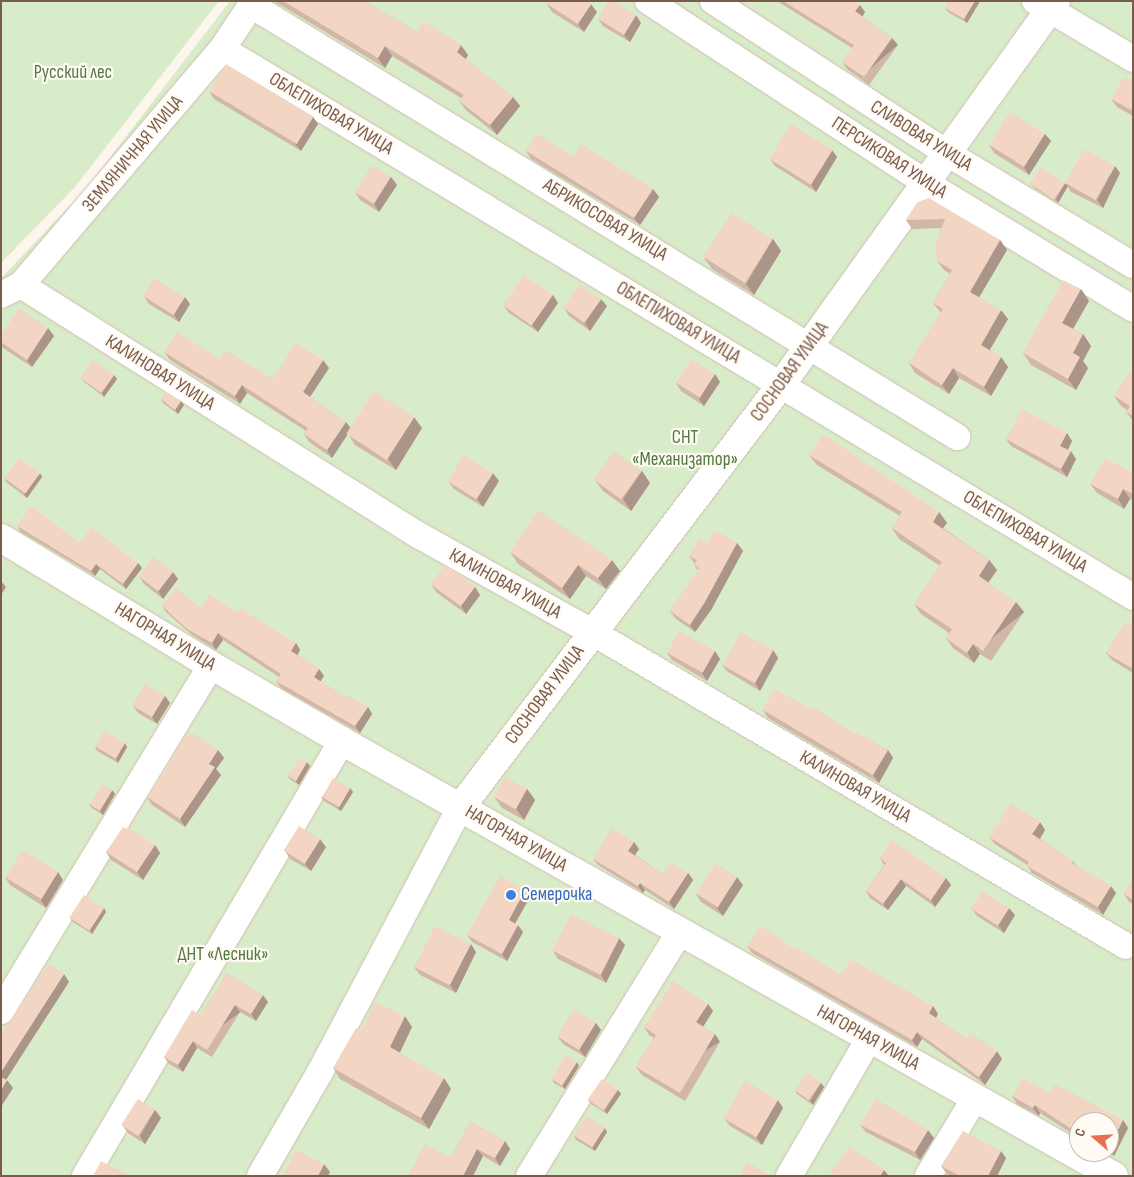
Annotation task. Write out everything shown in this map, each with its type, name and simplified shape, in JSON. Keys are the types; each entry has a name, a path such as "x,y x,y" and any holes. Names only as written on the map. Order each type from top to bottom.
{"street":[{"name":"ПЕРСИКОВАЯ УЛИЦА","path":"648,1 926,183 1133,309"},
{"name":"СЛИВОВАЯ УЛИЦА","path":"713,1 947,153 1133,265"},
{"name":"ЗЕМЛЯНИЧНАЯ УЛИЦА","path":"11,290 222,49 253,3"},
{"name":"АБРИКОСОВАЯ УЛИЦА","path":"253,3 957,436"},
{"name":"СОСНОВАЯ УЛИЦА","path":"460,808 781,385 947,153 1047,4"},
{"path":"1047,4 1133,59"},
{"name":"ОБЛЕПИХОВАЯ УЛИЦА","path":"222,49 1133,597"},
{"name":"КАЛИНОВАЯ УЛИЦА","path":"11,290 420,536 592,632 1126,946"},
{"name":"НАГОРНАЯ УЛИЦА","path":"1,538 211,665 342,741 679,933 1114,1176"},
{"path":"1,1011 211,665"},
{"path":"85,1176 342,741"},
{"path":"260,1176 320,1072 460,808"},
{"path":"530,1176 679,933"},
{"path":"789,1176 869,1039"},
{"path":"928,1176 975,1098"}],"green space":[{"name":"Русский лес","path":"1,1 219,1 75,187 1,263"},
{"name":"СНТ «Механизатор»","path":"230,1 1133,1 1133,1176 1,1176 1,278 85,190"}],"building":[{"path":"283,1 364,1 417,32 423,21 461,45 457,52 513,97 490,125 459,101 464,95 385,46 378,58"},
{"path":"548,1 587,1 591,4 578,24 547,4"},
{"path":"608,1 613,1 636,15 624,35 598,19"},
{"path":"783,1 855,1 860,5 855,11 892,38 864,77 842,62 854,45"},
{"path":"950,1 975,1 964,19 945,8"},
{"path":"226,64 313,117 297,144 210,91"},
{"path":"1124,77 1133,82 1133,111 1111,99"},
{"path":"1010,112 1045,134 1024,167 989,145"},
{"path":"791,124 833,150 811,185 769,159"},
{"path":"537,134 574,157 581,144 653,189 634,218 526,151"},
{"path":"1084,149 1115,166 1096,200 1065,183"},
{"path":"372,165 391,177 374,204 355,192"},
{"path":"1041,167 1065,183 1054,200 1030,184"},
{"path":"929,198 1000,240 970,292 1001,310 981,345 1001,357 984,387 953,368 942,385 909,363 943,309 933,303 952,270 937,261 935,245 945,219 906,220 918,202"},
{"path":"731,213 773,239 745,283 703,257"},
{"path":"524,275 553,295 531,325 503,305"},
{"path":"154,278 185,297 173,315 143,296"},
{"path":"1063,280 1081,289 1062,323 1083,334 1073,353 1080,357 1068,379 1023,353"},
{"path":"580,284 601,299 584,323 563,307"},
{"path":"19,308 48,328 27,360 1,342 1,335"},
{"path":"177,332 220,359 225,350 273,379 296,343 323,360 303,392 346,422 327,450 304,434 308,428 242,385 235,396 164,352"},
{"path":"691,359 715,374 700,398 676,383"},
{"path":"93,360 114,375 101,393 80,378"},
{"path":"1129,373 1133,376 1133,416 1126,412 1130,406 1114,396"},
{"path":"374,391 414,417 386,460 346,434"},
{"path":"166,392 181,401 175,410 161,399"},
{"path":"1022,409 1067,433 1060,446 1071,451 1061,469 1006,439"},
{"path":"823,434 939,512 933,522 989,560 979,576 1016,602 983,651 973,644 967,653 946,638 952,629 914,604 942,562 892,528 902,512 809,455"},
{"path":"614,451 642,471 621,499 593,479"},
{"path":"464,455 493,473 476,499 448,481"},
{"path":"19,458 40,473 25,494 4,478"},
{"path":"1105,458 1133,473 1133,494 1123,489 1118,499 1090,484"},
{"path":"31,506 80,543 91,527 138,563 123,584 96,564 91,571 17,526"},
{"path":"538,510 612,560 598,578 578,565 562,588 510,552"},
{"path":"714,530 737,543 705,602 690,625 670,611 699,568 694,565 697,560 689,556 699,539 707,543"},
{"path":"153,557 173,572 159,591 139,576"},
{"path":"445,565 475,587 461,606 431,584"},
{"path":"176,588 201,608 209,594 238,613 241,609 296,643 291,651 319,669 314,677 346,698 348,695 368,707 355,726 276,681 281,674 218,633 212,643 187,629 162,606"},
{"path":"1125,622 1133,626 1133,669 1106,653"},
{"path":"679,631 715,651 703,673 667,653"},
{"path":"741,632 773,650 755,683 723,665"},
{"path":"145,684 165,696 152,717 132,705"},
{"path":"774,689 812,709 813,707 856,734 888,750 873,775 763,710"},
{"path":"104,731 125,743 116,759 95,747"},
{"path":"187,734 194,734 218,750 209,764 215,767 180,819 147,797"},
{"path":"300,758 307,762 296,781 288,776"},
{"path":"505,777 527,789 516,809 494,797"},
{"path":"333,778 350,788 339,807 322,797"},
{"path":"102,784 112,790 100,811 90,805"},
{"path":"1011,803 1040,822 1032,834 1073,861 1072,863 1111,886 1098,907 1032,869 1027,865 1029,862 989,837"},
{"path":"299,826 320,839 305,864 284,851"},
{"path":"123,827 126,829 128,827 155,845 137,872 106,852"},
{"path":"612,828 634,842 628,851 663,874 671,862 688,873 669,902 640,883 638,886 593,859"},
{"path":"892,840 946,878 931,900 901,879 883,904 866,891 886,863 880,858"},
{"path":"22,850 58,872 42,899 6,877"},
{"path":"715,863 737,877 718,907 696,894"},
{"path":"500,876 525,890 509,920 518,925 502,954 467,935"},
{"path":"1133,880 1133,900 1124,894"},
{"path":"982,891 1009,908 998,926 971,909"},
{"path":"84,895 104,908 89,931 69,918"},
{"path":"571,914 619,939 601,975 552,951"},
{"path":"435,926 471,944 450,985 414,967"},
{"path":"761,926 795,949 796,947 841,975 851,959 933,1006 929,1013 966,1039 970,1033 997,1051 979,1077 917,1032 912,1040 747,946"},
{"path":"49,964 64,974 1,1072 1,1034"},
{"path":"227,973 263,995 251,1014 235,1005 207,1050 193,1041 178,1065 164,1057 192,1010 201,1015"},
{"path":"673,981 708,1004 696,1022 715,1034 680,1093 636,1067 656,1035 644,1027"},
{"path":"375,1002 405,1016 390,1047 444,1078 421,1118 333,1068 356,1028 361,1031"},
{"path":"574,1009 596,1023 579,1050 557,1036"},
{"path":"566,1055 577,1062 562,1086 551,1079"},
{"path":"807,1073 821,1083 808,1100 795,1090"},
{"path":"1,1077 7,1080 1,1090"},
{"path":"1023,1078 1049,1093 1055,1084 1108,1112 1069,1112 1069,1127 1035,1105 1033,1108 1012,1096"},
{"path":"602,1079 618,1090 603,1110 588,1099"},
{"path":"745,1081 778,1100 756,1137 724,1118"},
{"path":"138,1099 155,1110 138,1136 121,1125"},
{"path":"876,1099 928,1130 915,1152 860,1125"},
{"path":"586,1116 605,1128 592,1147 574,1136"},
{"path":"1119,1118 1123,1120 1119,1128"},
{"path":"470,1122 505,1141 495,1158 477,1149 463,1176 408,1176 425,1144 451,1158"},
{"path":"963,1131 1001,1151 988,1176 960,1176 941,1166"},
{"path":"849,1147 884,1170 880,1176 829,1176"},
{"path":"296,1150 324,1164 318,1176 283,1176"},
{"path":"101,1161 129,1175 129,1176 93,1176"},
{"path":"747,1162 767,1174 766,1176 740,1176"}],"place":[{"name":"Семерочка","path":"511,895"}],"park label":[{"name":"ДНТ «Лесник»","path":"223,955"}]}
